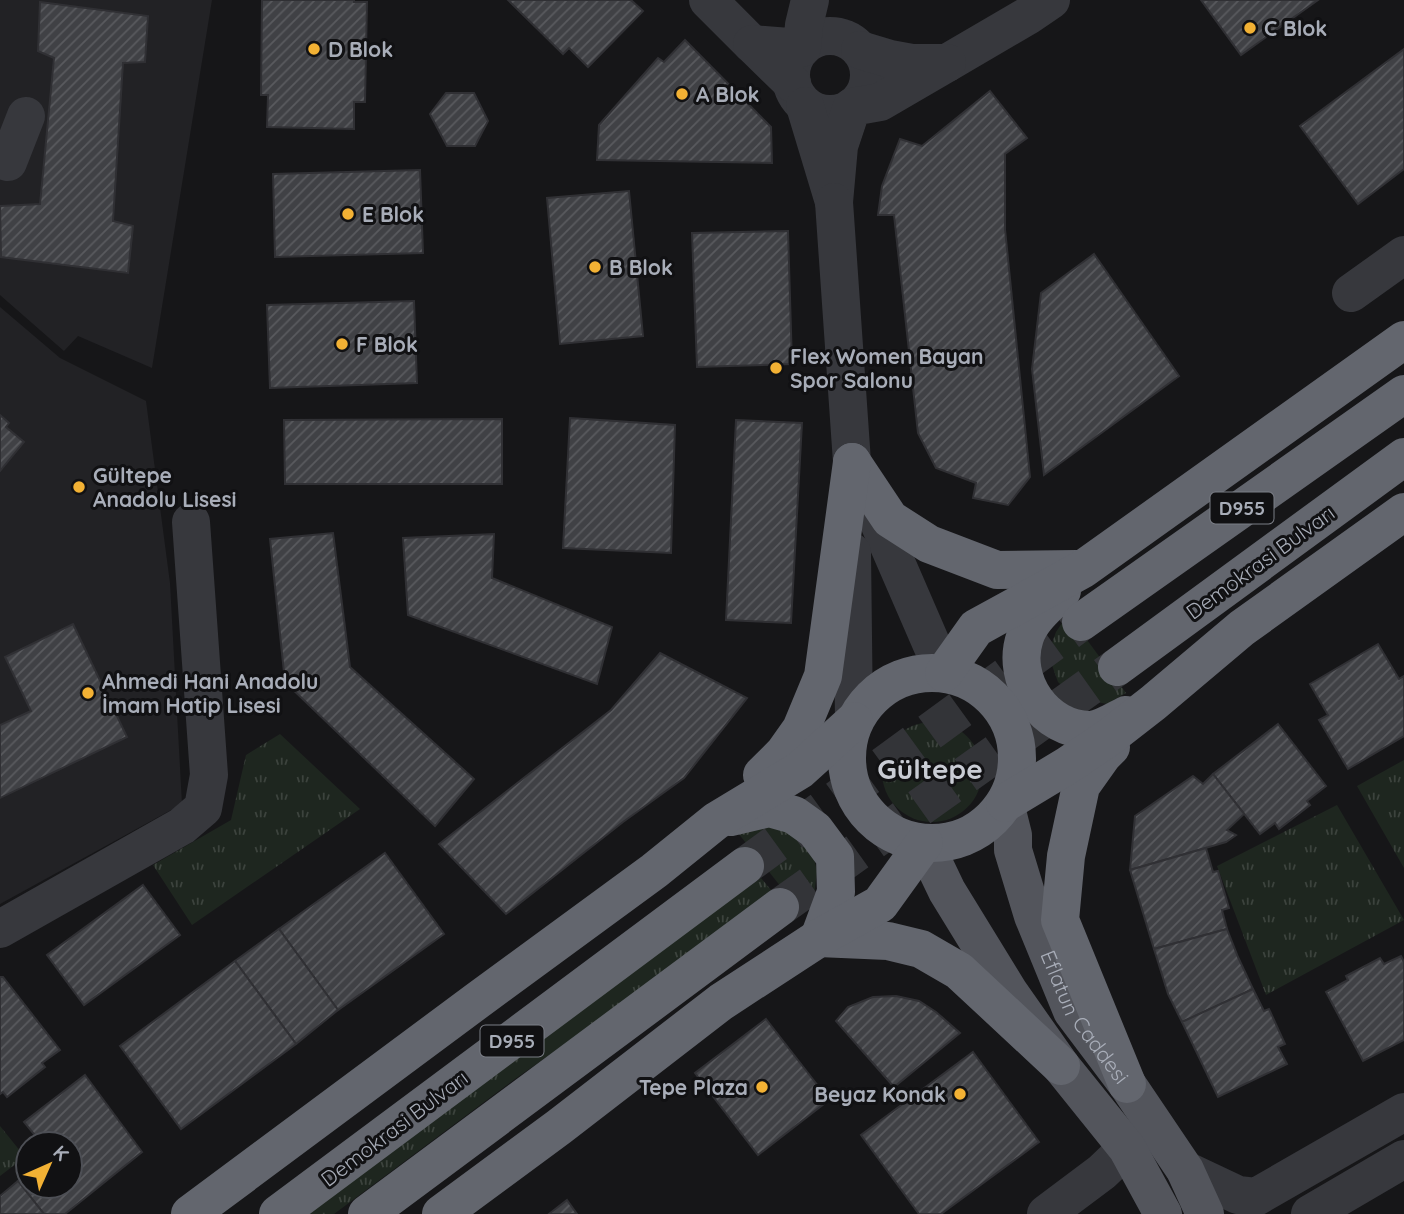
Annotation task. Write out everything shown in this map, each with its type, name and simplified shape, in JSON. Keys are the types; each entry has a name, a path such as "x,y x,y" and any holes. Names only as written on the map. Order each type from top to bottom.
{"highway":[{"path":"944,673 976,628 1083,569 1404,340"},
{"name":"D955","path":"1080,622 1404,394"},
{"name":"Demokrasi Bulvarı","path":"1117,667 1404,457"},
{"path":"852,463 890,519 929,544 997,570 1083,569"},
{"path":"190,1214 654,871 716,821 784,753 801,729 823,676 852,463"},
{"path":"854,721 847,744 847,767 852,790 864,810 881,827 901,838 924,843 943,843 962,838 979,830 1005,803 1108,738 1242,628 1404,512"},
{"path":"1083,569 1035,618 1025,638 1021,659 1024,681 1034,700 1049,716 1069,726 1092,730 1153,703"},
{"path":"716,821 800,769 854,721 866,703 882,688 901,678 922,673 944,673 975,684 993,698 1007,716 1015,738 1018,761 1014,784 1005,803"},
{"path":"1127,1084 1060,920 1066,856 1082,786 1103,755 1153,703"},
{"path":"716,821 769,808 793,815 815,830 835,857 836,866 836,892 819,938"},
{"path":"441,1214 721,1002 819,938 880,904 924,843"},
{"name":"Demokrasi Bulvarı","path":"278,1214 745,866"},
{"name":"D955","path":"367,1214 780,907"},
{"path":"819,938 888,941 921,949 959,971 1062,1066"}],"main road":[{"name":"Eflatun Caddesi","path":"1005,803 1013,835 1013,850 1033,916 1072,1011 1127,1084 1185,1170 1205,1214"},
{"name":"Eflatun Caddesi","path":"924,843 954,902 1009,992 1126,1148 1163,1214"}],"street":[{"path":"708,0 752,44 799,79 816,112 841,113 862,98 869,74 866,62 831,18 824,0"},
{"path":"810,0 804,25 799,79 834,202"},
{"path":"852,107 880,102 947,63 1034,5"},
{"path":"799,79 813,40 825,37 838,37 890,60 947,63"},
{"path":"852,107 839,146 834,202 852,463 854,721"},
{"path":"0,160 8,162 26,116"},
{"path":"1351,293 1404,255"},
{"path":"852,463 944,673"},
{"path":"0,929 182,826 203,808 209,775 191,522"},
{"path":"1185,1170 1238,1195 1256,1197 1404,1112"},
{"path":"1046,1214 1102,1172 1126,1148"},
{"path":"1310,1214 1404,1159"}],"shaded area":[{"path":"0,0 212,0 152,368 78,336 64,351 0,295"},
{"path":"0,307 60,358 146,401 170,583 182,804 0,904"}],"green space":[{"path":"1068,614 1126,693 1107,704 1075,698 1058,682 1048,654 1056,632"},
{"path":"932,722 951,726 967,737 978,753 982,772 978,791 967,807 951,818 932,822 913,818 897,807 886,791 882,772 886,753 897,737 913,726"},
{"path":"280,734 360,809 192,925 153,865 231,820 246,755"},
{"path":"1404,760 1404,868 1357,786"},
{"path":"1337,805 1404,920 1266,995 1217,866"},
{"path":"753,825 786,825 813,854 817,871 814,896 801,912 738,833"},
{"path":"761,878 772,891 605,1016 515,1079 334,1214 304,1214 643,962"},
{"path":"0,1126 14,1143 14,1165 0,1176"}],"building":[{"name":"D Blok","path":"262,0 367,2 365,102 354,102 354,129 267,127 268,95 261,95"},
{"path":"508,0 631,0 643,11 588,67 569,48 563,54"},
{"name":"C Blok","path":"1201,0 1318,0 1241,55"},
{"path":"40,2 148,16 145,62 123,63 113,221 133,226 128,273 1,257 0,206 40,204 54,58 38,51"},
{"name":"A Blok","path":"685,40 771,127 772,163 597,160 599,125 658,58 664,62"},
{"path":"1404,49 1404,169 1358,204 1300,126"},
{"path":"990,91 1027,138 1005,154 1005,229 1030,477 1008,505 973,498 976,483 936,468 918,433 894,215 878,215 882,186 900,139 922,146"},
{"path":"446,93 474,93 488,121 475,146 447,146 430,114"},
{"name":"E Blok","path":"420,170 423,253 275,257 273,174"},
{"name":"B Blok","path":"629,191 643,336 560,344 547,198"},
{"path":"788,231 792,364 697,367 692,233"},
{"path":"1094,254 1179,376 1044,475 1032,369 1041,293"},
{"name":"F Blok","path":"414,301 417,383 270,388 267,305"},
{"path":"0,415 9,423 6,427 24,442 0,471"},
{"path":"570,418 675,425 671,553 563,548"},
{"path":"502,419 502,484 285,484 284,420"},
{"path":"736,420 802,423 791,623 726,620"},
{"path":"333,533 350,667 474,779 435,826 285,682 270,539"},
{"path":"494,534 492,578 612,627 597,684 408,615 403,538"},
{"path":"73,624 127,737 0,798 0,725 31,711 5,657"},
{"path":"1378,644 1399,679 1404,676 1404,736 1348,769 1319,720 1328,715 1310,684"},
{"path":"660,653 747,698 684,778 506,914 439,844 611,710"},
{"path":"1278,724 1326,786 1307,801 1310,805 1279,829 1275,823 1260,834 1213,774"},
{"path":"1213,774 1244,814 1227,830 1236,835 1226,842 1130,870 1135,816 1193,776 1203,784"},
{"path":"1206,848 1213,872 1218,871 1229,908 1222,910 1227,929 1154,949 1130,870"},
{"path":"385,853 444,934 338,1010 279,929"},
{"path":"143,885 180,935 84,1005 47,955"},
{"path":"279,929 338,1010 296,1044 235,961"},
{"path":"1227,929 1253,989 1182,1022 1168,994 1154,949"},
{"path":"1401,956 1404,962 1404,1040 1363,1061 1326,992 1348,980 1346,976 1380,958 1384,964"},
{"path":"235,961 296,1044 181,1129 120,1046"},
{"path":"0,977 3,977 60,1050 42,1063 45,1067 7,1097 3,1092 0,1094"},
{"path":"1253,989 1264,1011 1269,1009 1285,1044 1278,1047 1287,1064 1218,1097 1182,1022"},
{"path":"896,996 919,1001 960,1033 894,1087 836,1021 848,1007 873,997"},
{"name":"Tepe Plaza","path":"766,1019 829,1100 758,1155 695,1073"},
{"name":"Beyaz Konak","path":"973,1052 1039,1142 941,1214 919,1214 861,1135"},
{"path":"85,1075 142,1152 84,1199 84,1130 31,1130 24,1122"},
{"path":"14,1184 14,1200 33,1200 44,1214 0,1214 0,1196"},
{"path":"33,1200 82,1200 65,1214 44,1214"},
{"path":"567,1200 577,1214 549,1214"}],"tunnel":[{"path":"745,866 1081,622"},
{"path":"780,907 1117,667"}],"place":[{"name":"C Blok","path":"1250,28"},
{"name":"D Blok","path":"314,49"},
{"name":"A Blok","path":"682,94"},
{"name":"E Blok","path":"348,214"},
{"name":"B Blok","path":"595,267"},
{"name":"F Blok","path":"342,344"},
{"name":"Flex Women Bayan Spor Salonu","path":"776,368"},
{"name":"Gültepe Anadolu Lisesi","path":"79,487"},
{"name":"Ahmedi Hani Anadolu İmam Hatip Lisesi","path":"88,693"},
{"name":"Tepe Plaza","path":"762,1087"},
{"name":"Beyaz Konak","path":"960,1094"}],"district":[{"name":"Gültepe","path":"930,768"}]}
